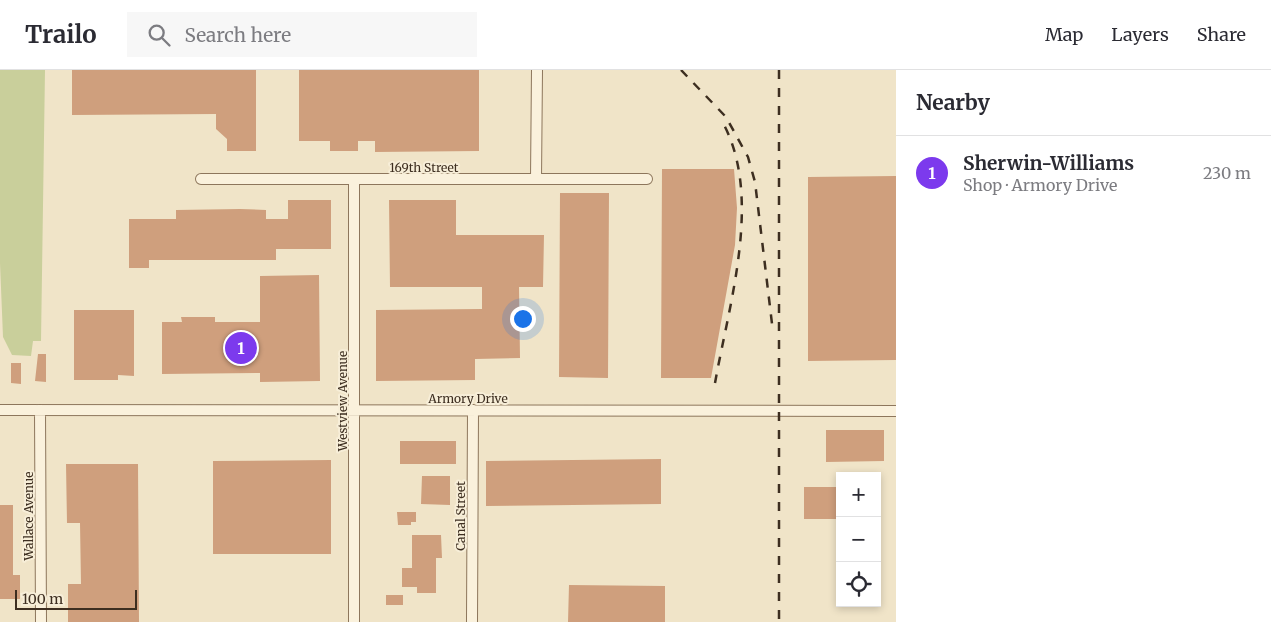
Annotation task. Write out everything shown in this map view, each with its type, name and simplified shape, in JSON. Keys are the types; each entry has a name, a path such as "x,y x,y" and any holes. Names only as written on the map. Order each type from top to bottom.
{"street":[{"path":"536,179 537,70"},
{"name":"169th Street","path":"201,179 647,179"},
{"name":"Westview Avenue","path":"354,180 354,622"},
{"name":"Armory Drive","path":"0,410 896,411"},
{"name":"Wallace Avenue","path":"40,410 41,622"},
{"name":"Canal Street","path":"472,622 473,410"}],"green space":[{"path":"0,70 45,70 41,341 33,341 31,356 12,355 3,337 0,263"}],"building":[{"path":"72,70 256,70 256,151 227,151 227,139 216,129 216,114 72,115"},
{"path":"299,70 479,70 479,151 375,152 375,141 358,141 358,151 330,151 330,141 299,141"},
{"path":"662,169 734,169 737,208 735,245 711,378 661,378"},
{"path":"896,176 896,360 808,361 808,177"},
{"path":"560,193 609,193 608,378 559,377"},
{"path":"288,200 331,200 331,249 276,249 276,260 149,260 149,268 129,268 129,219 176,219 176,210 240,209 266,210 266,219 288,219"},
{"path":"389,200 456,200 456,235 544,235 543,287 519,287 520,358 475,359 475,380 376,381 376,310 482,309 482,287 390,287"},
{"path":"319,275 320,381 260,382 260,373 162,374 162,322 182,322 181,317 215,317 215,322 260,322 260,276"},
{"path":"74,310 134,310 134,376 118,375 118,380 74,380"},
{"path":"38,354 46,354 46,382 35,381"},
{"path":"11,363 21,363 21,384 11,383"},
{"path":"826,430 884,430 884,461 826,462"},
{"path":"400,441 456,441 456,464 400,464"},
{"path":"661,459 661,504 486,506 486,461"},
{"path":"331,460 331,554 213,554 213,461"},
{"path":"66,464 138,464 139,622 68,622 68,584 81,584 80,523 67,523"},
{"path":"422,476 450,476 450,505 421,504"},
{"path":"804,487 836,487 836,519 804,519"},
{"path":"0,505 13,505 13,575 20,575 20,599 0,599"},
{"path":"397,512 416,512 416,522 411,522 411,525 398,525"},
{"path":"412,535 441,535 442,558 436,558 436,593 417,593 417,587 402,587 402,568 412,568"},
{"path":"569,585 665,586 665,622 568,622"},
{"path":"386,595 403,595 403,605 386,605"}],"railway":[{"path":"681,70 726,117 748,157 755,182 773,332"},
{"path":"779,70 779,622"},
{"path":"715,383 734,286 742,217 741,184 735,152 723,123"}],"place":[{"name":"Sherwin-Williams","path":"241,348"}]}
